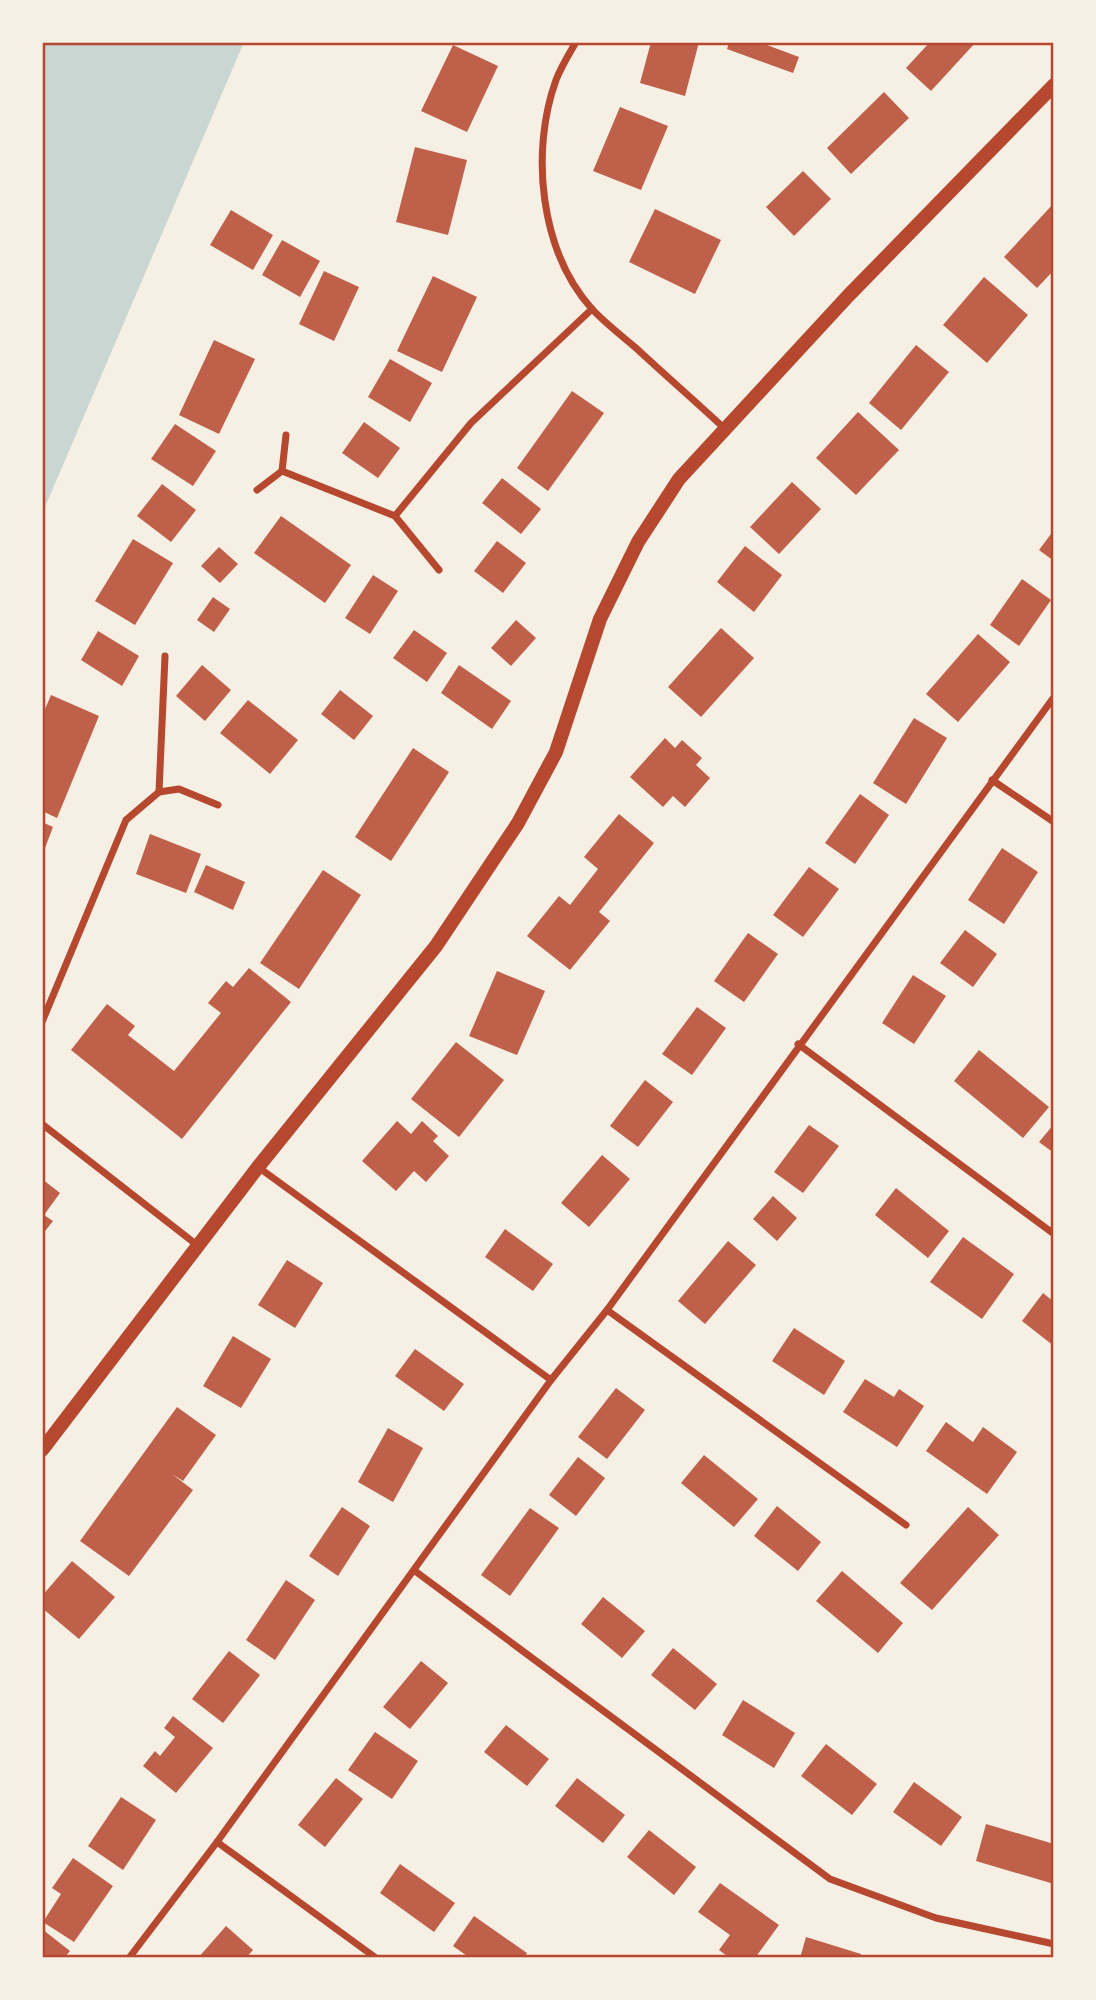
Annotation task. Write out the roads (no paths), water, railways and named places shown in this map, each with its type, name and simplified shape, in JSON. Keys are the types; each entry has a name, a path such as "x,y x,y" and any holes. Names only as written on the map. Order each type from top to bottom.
{"main road":[{"path":"42,1450 197,1244 436,946 519,823 555,752 600,619 638,542 679,479 724,428 1054,85"}],"street":[{"path":"576,42 556,79 547,116 543,178 546,209 557,246 574,283 592,309 724,428"},
{"path":"395,516 471,423 592,309"},
{"path":"257,490 282,471 286,435"},
{"path":"282,471 395,516 439,570"},
{"path":"159,792 165,656"},
{"path":"129,1958 217,1842 551,1380 607,1310 798,1044 1054,696"},
{"path":"992,780 1054,822"},
{"path":"42,1022 126,820 159,792 179,789 218,805"},
{"path":"798,1044 1054,1234"},
{"path":"42,1124 197,1244"},
{"path":"258,1167 551,1380"},
{"path":"607,1310 906,1525"},
{"path":"415,1570 830,1879 936,1918 1054,1944"},
{"path":"217,1842 376,1958"}]}
